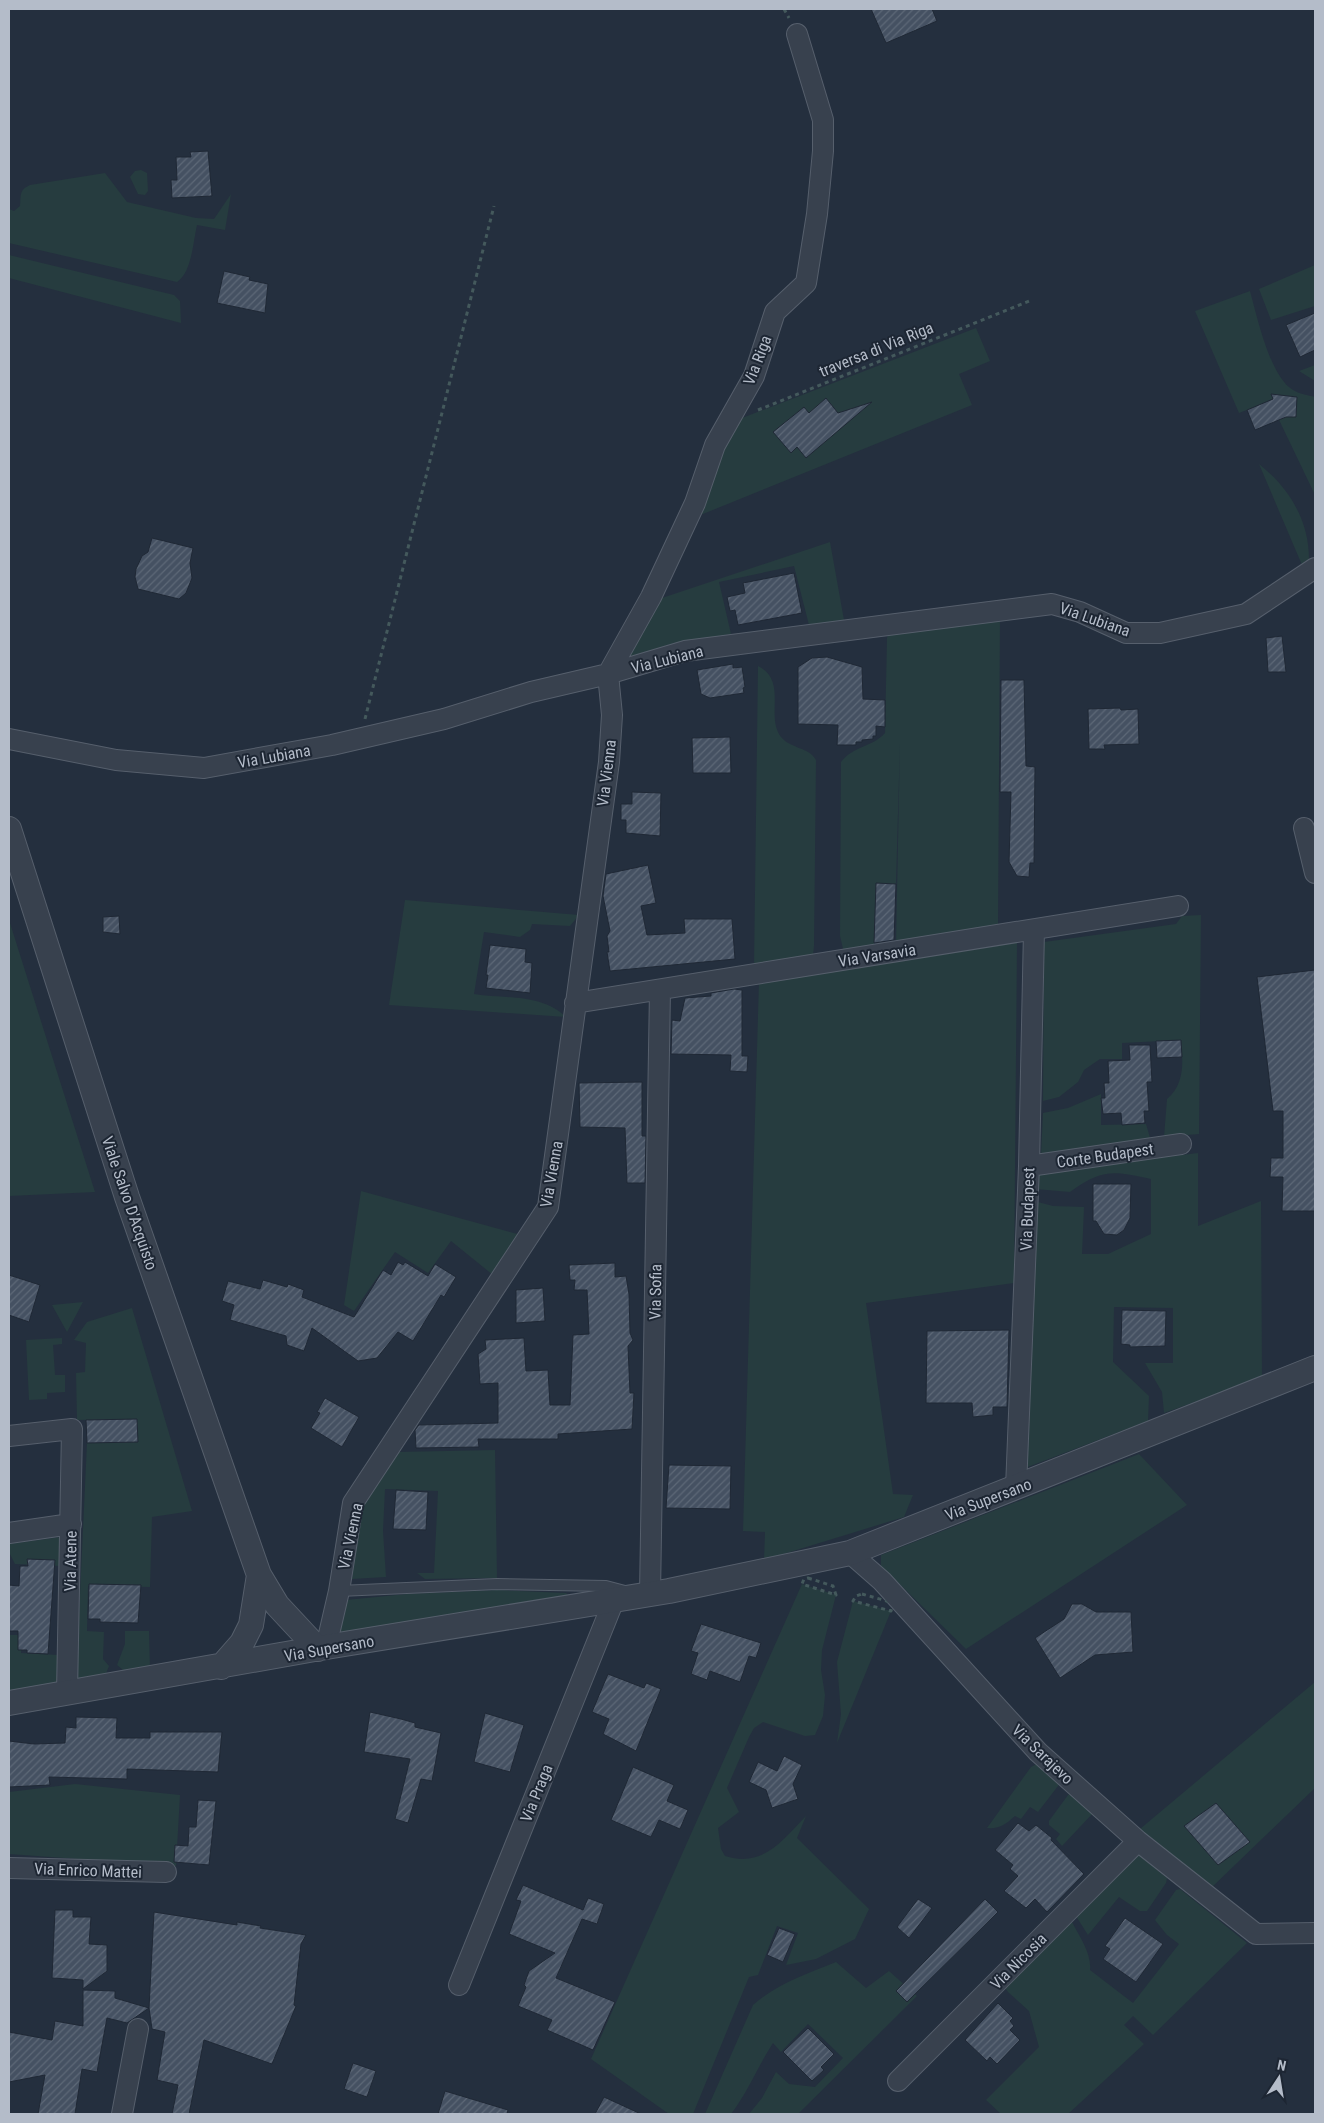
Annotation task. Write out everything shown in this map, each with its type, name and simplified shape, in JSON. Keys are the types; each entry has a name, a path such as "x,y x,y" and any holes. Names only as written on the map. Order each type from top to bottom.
{"street":[{"name":"Via Riga","path":"608,674 655,588 695,503 715,445 754,376 775,312 806,283 811,259 823,151 823,120 797,34"},
{"name":"Via Lubiana","path":"9,739 116,760 204,768 360,738 444,719 531,692 608,674 685,651 1052,604 1080,612 1126,633 1160,633 1246,614 1315,568"},
{"name":"Via Vienna","path":"322,1648 339,1591 353,1503 548,1207 609,762 612,715 608,674"},
{"path":"1304,828 1315,873"},
{"name":"Viale Salvo D'Acquisto","path":"9,829 127,1197 259,1575 277,1606 322,1648"},
{"name":"Via Varsavia","path":"576,1003 1178,906"},
{"name":"Via Budapest","path":"1016,1488 1029,1166 1034,930"},
{"name":"Via Sofia","path":"650,1594 660,990"},
{"name":"Corte Budapest","path":"1029,1166 1181,1144"},
{"name":"Via Supersano","path":"9,1703 322,1648 650,1594 752,1575 850,1553 1315,1368"},
{"name":"Via Atene","path":"9,1436 72,1429 67,1693"},
{"path":"9,1533 71,1524"},
{"name":"Via Sarajevo","path":"850,1553 882,1581 1038,1752 1138,1842 1256,1934 1315,1933"},
{"name":"Viale Salvo D'Acquisto","path":"221,1667 242,1642 252,1625 259,1575"},
{"name":"Via Praga","path":"458,1985 614,1600"},
{"name":"Via Nicosia","path":"898,2081 1138,1842"},
{"name":"Via Enrico Mattei","path":"9,1868 166,1872"},
{"path":"122,2114 138,2029"}],"lane":[{"name":"Via Supersano","path":"339,1591 498,1584 606,1586 650,1594"}],"path":[{"path":"360,738 494,206"},
{"name":"traversa di Via Riga","path":"730,421 1032,300"},
{"path":"804,1579 833,1586 836,1595 802,1584 804,1579"}],"green space":[{"path":"141,170 147,173 148,191 145,195 138,194 130,177 135,171"},
{"path":"105,173 127,202 196,218 214,219 231,194 225,230 197,225 189,264 177,282 9,243 9,209 14,211 20,206 21,193 26,187"},
{"path":"9,255 174,295 180,301 181,323 9,278"},
{"path":"1315,265 1315,306 1271,320 1259,289"},
{"path":"1250,291 1271,360 1278,373 1293,390 1315,397 1315,495 1270,401 1239,413 1195,311"},
{"path":"976,328 990,361 959,374 972,405 698,516 719,450 737,420"},
{"path":"1315,365 1315,381 1299,371"},
{"path":"1259,464 1270,473 1288,494 1301,518 1308,545 1309,559 1302,565"},
{"path":"830,542 844,620 809,625 794,566 719,582 731,634 671,644 623,659 656,600"},
{"path":"1000,615 998,926 896,944 900,742 896,884 876,884 874,946 844,953 840,936 841,762 851,753 875,741 885,733 888,634"},
{"path":"758,666 767,672 772,680 775,719 781,737 790,744 809,753 816,760 814,946 813,955 754,966"},
{"path":"405,900 579,915 570,926 532,924 530,930 520,937 484,932 474,994 534,1000 556,1009 566,1017 389,1005"},
{"path":"1201,915 1199,1134 1164,1137 1167,1099 1177,1087 1182,1072 1181,1040 1122,1043 1122,1059 1100,1059 1084,1070 1078,1082 1059,1097 1043,1101 1044,942 1176,924 1182,916"},
{"path":"9,920 95,1192 9,1196"},
{"path":"1017,942 1014,1283 866,1303 893,1494 913,1495 904,1517 764,1560 765,1532 743,1531 759,981"},
{"path":"1101,1094 1101,1125 1146,1124 1151,1141 1041,1155 1043,1113 1068,1108"},
{"path":"1198,1153 1198,1226 1261,1201 1262,1378 1164,1413 1162,1392 1145,1363 1173,1363 1173,1308 1114,1307 1113,1362 1149,1396 1148,1421 1025,1468 1034,1201 1053,1206 1084,1207 1082,1254 1108,1254 1151,1234 1151,1179 1118,1173 1100,1175 1081,1184 1070,1192 1035,1189 1035,1173"},
{"path":"361,1191 521,1235 493,1275 451,1241 428,1273 395,1252 354,1311 344,1305"},
{"path":"83,1302 67,1332 52,1305"},
{"path":"132,1308 192,1511 152,1517 150,1587 88,1586 87,1631 104,1632 103,1659 109,1666 105,1676 76,1681 87,1443 137,1442 137,1419 77,1420 76,1373 85,1372 86,1343 74,1340 87,1322"},
{"path":"62,1338 62,1344 53,1345 55,1375 65,1375 65,1392 47,1393 47,1399 29,1400 26,1340"},
{"path":"495,1450 497,1578 425,1579 417,1573 434,1573 438,1491 385,1489 383,1531 386,1577 352,1579 359,1512 397,1452"},
{"path":"1139,1454 1187,1505 966,1649 881,1566 881,1555"},
{"path":"61,1537 61,1566 15,1564 9,1552 9,1544"},
{"path":"802,1584 836,1595 822,1650 821,1670 825,1695 823,1716 815,1735 805,1736 763,1722 754,1728 727,1788 739,1812 718,1828 721,1849 725,1856 738,1859 761,1855 780,1843 806,1816 797,1838 869,1909 855,1939 816,1959 786,1965 798,1933 777,1926 758,1975 749,1977 693,2114 669,2114 591,2059"},
{"path":"497,1590 566,1593 572,1599 335,1635 346,1600 407,1594"},
{"path":"853,1601 891,1611 837,1743 841,1714 837,1662"},
{"path":"125,1631 149,1631 150,1669 128,1674 117,1665 125,1644"},
{"path":"9,1635 22,1635 21,1653 58,1655 58,1687 9,1694"},
{"path":"1315,1682 1315,1788 1210,1889 1140,1829"},
{"path":"1039,1763 1060,1779 1058,1786 1038,1812 1030,1807 1021,1819 1015,1816 996,1828 987,1828 1031,1767"},
{"path":"75,1784 180,1795 176,1866 9,1854 9,1792"},
{"path":"1073,1793 1094,1812 1062,1846 1056,1839 1060,1834 1049,1825 1049,1821 1068,1795"},
{"path":"1135,1852 1167,1878 1166,1883 1147,1911 1140,1911 1119,1897 1088,1935 1074,1913"},
{"path":"1180,1889 1247,1943 1153,2035 1133,2016 1124,2025 1144,2044 1068,2114 1001,2114 986,2100 1039,2047 1029,2011 1003,1985 1067,1920 1072,1922 1084,1945 1089,1958 1090,1970 1133,2003 1179,1944 1167,1935 1155,1920 1176,1890"},
{"path":"836,1962 866,1988 889,1971 917,1996 798,2114 749,2114 762,2098 776,2072 789,2084 815,2087 843,2058 808,2024 781,2052 773,2043 743,2097 731,2114 705,2114 753,2005 782,1985"}],"building":[{"path":"871,9 932,9 937,21 886,43"},
{"path":"208,151 212,196 172,198 171,180 177,180 176,157 191,157 190,152"},
{"path":"224,271 250,277 249,280 268,284 265,313 217,303"},
{"path":"1315,313 1315,350 1300,357 1286,325"},
{"path":"1271,394 1297,397 1296,417 1286,417 1255,430 1247,410 1273,399"},
{"path":"826,398 838,413 872,402 806,458 797,447 791,453 773,432 804,407 809,413"},
{"path":"152,538 193,548 190,563 192,578 186,593 179,599 138,589 135,577 136,569 142,556 148,552"},
{"path":"794,573 802,613 738,625 735,610 730,611 727,597 745,593 743,583"},
{"path":"1282,636 1286,672 1268,672 1266,638"},
{"path":"827,657 862,667 863,699 885,700 885,727 876,726 876,736 873,736 873,739 856,742 856,745 837,745 838,725 798,724 798,667 812,658"},
{"path":"733,664 733,668 742,667 744,693 710,698 701,694 697,670"},
{"path":"1001,680 1024,680 1026,766 1035,767 1034,863 1030,863 1029,877 1017,876 1009,862 1011,792 1000,792"},
{"path":"1120,708 1121,710 1138,709 1139,744 1104,745 1105,749 1089,749 1088,709"},
{"path":"730,737 731,773 693,773 692,738"},
{"path":"632,792 661,793 660,836 626,833 626,820 621,820 621,804 632,804"},
{"path":"648,865 656,903 641,906 647,935 685,933 684,919 732,919 735,959 610,971 607,936 610,931 603,896 606,874"},
{"path":"876,883 896,884 894,940 874,943"},
{"path":"119,916 120,934 103,932 103,917"},
{"path":"490,945 526,949 525,962 532,963 530,993 486,988"},
{"path":"1315,970 1315,1211 1282,1211 1283,1177 1270,1177 1271,1158 1283,1158 1283,1111 1273,1111 1257,977"},
{"path":"734,989 742,990 742,1056 748,1056 747,1072 730,1071 731,1055 671,1054 672,1020 680,1021 685,998 711,996 711,993"},
{"path":"1181,1040 1182,1057 1157,1058 1156,1041"},
{"path":"1129,1045 1150,1045 1152,1082 1147,1082 1149,1111 1144,1111 1145,1123 1122,1125 1121,1113 1103,1114 1101,1098 1105,1098 1104,1083 1109,1083 1108,1061 1130,1060"},
{"path":"642,1082 642,1136 646,1136 645,1183 627,1183 625,1128 580,1127 579,1083"},
{"path":"1093,1184 1131,1184 1130,1218 1124,1230 1117,1235 1104,1234 1096,1221 1093,1221"},
{"path":"398,1262 403,1265 405,1262 428,1276 435,1264 456,1277 444,1297 441,1295 413,1341 398,1332 377,1358 358,1361 312,1328 304,1351 287,1345 286,1336 230,1320 234,1305 222,1301 228,1281 260,1289 263,1280 287,1287 288,1284 304,1290 302,1297 354,1317 383,1270 391,1275"},
{"path":"615,1263 615,1277 626,1276 629,1294 630,1333 633,1340 628,1346 630,1393 634,1393 632,1429 558,1434 558,1439 478,1439 479,1447 416,1448 415,1430 419,1425 498,1423 498,1383 480,1384 478,1354 486,1349 485,1340 524,1338 526,1371 548,1370 550,1405 570,1405 573,1335 589,1334 587,1290 574,1290 575,1280 570,1280 569,1265"},
{"path":"9,1275 40,1285 29,1322 9,1315"},
{"path":"543,1288 545,1321 516,1323 516,1290"},
{"path":"1122,1310 1166,1311 1165,1346 1130,1347 1130,1345 1121,1344"},
{"path":"1009,1330 1007,1407 993,1407 993,1415 973,1417 972,1403 926,1403 927,1331"},
{"path":"325,1398 359,1417 342,1447 311,1428 320,1413 317,1412"},
{"path":"137,1419 138,1442 87,1443 86,1420"},
{"path":"669,1465 731,1466 730,1509 666,1508"},
{"path":"396,1490 428,1492 426,1530 393,1529"},
{"path":"27,1559 55,1560 48,1654 27,1653 27,1650 18,1650 18,1631 9,1631 9,1585 19,1586 20,1566 28,1566"},
{"path":"89,1584 141,1585 138,1623 100,1622 100,1619 88,1619"},
{"path":"1072,1604 1082,1604 1096,1612 1131,1612 1133,1652 1095,1655 1060,1678 1035,1638 1064,1619"},
{"path":"701,1624 761,1643 756,1658 749,1656 740,1682 710,1671 707,1680 691,1674 698,1653 691,1651"},
{"path":"608,1674 644,1688 646,1683 661,1689 636,1751 603,1734 609,1719 592,1712"},
{"path":"370,1712 415,1723 415,1727 441,1733 432,1781 421,1779 408,1823 395,1819 410,1759 364,1752"},
{"path":"485,1713 524,1725 510,1772 474,1762"},
{"path":"76,1717 117,1718 116,1738 150,1738 150,1732 222,1732 218,1772 127,1769 127,1779 49,1777 50,1785 9,1787 9,1741 34,1744 65,1743 66,1727 76,1728"},
{"path":"784,1756 802,1765 793,1784 798,1799 772,1808 766,1790 749,1782 758,1762 777,1771"},
{"path":"633,1767 674,1785 667,1801 688,1810 680,1829 659,1820 651,1837 611,1820"},
{"path":"198,1800 216,1801 209,1865 174,1862 175,1845 188,1846 189,1827 196,1827"},
{"path":"1216,1803 1250,1842 1218,1865 1184,1826"},
{"path":"1018,1823 1029,1831 1036,1825 1052,1838 1051,1840 1084,1874 1047,1912 1035,1899 1026,1908 1004,1891 1018,1876 1010,1869 1013,1865 995,1850"},
{"path":"523,1885 583,1910 588,1898 604,1904 597,1924 582,1919 556,1978 615,2002 593,2050 547,2030 552,2020 518,2006 526,1987 524,1985 529,1971 555,1953 509,1934 521,1901 516,1900"},
{"path":"918,1899 932,1908 909,1938 897,1927"},
{"path":"985,1899 998,1912 907,2002 896,1991"},
{"path":"55,1910 73,1910 73,1917 91,1917 89,1944 107,1945 107,1971 83,1989 83,1980 52,1978"},
{"path":"154,1912 237,1925 237,1922 261,1926 260,1928 306,1935 301,1944 294,2005 296,2006 272,2064 204,2040 189,2114 172,2114 178,2085 157,2080 165,2032 152,2029 149,2008"},
{"path":"1125,1918 1163,1944 1136,1982 1103,1959 1110,1949 1105,1946"},
{"path":"779,1928 795,1934 783,1962 767,1955"},
{"path":"83,1990 115,1991 115,1998 149,2008 127,2023 107,2018 97,2072 82,2069 75,2114 38,2114 45,2075 9,2082 9,2032 52,2040 55,2021 83,2026"},
{"path":"998,2003 1013,2018 1010,2021 1014,2026 1010,2030 1020,2040 997,2064 990,2057 987,2061 965,2040"},
{"path":"808,2028 834,2054 821,2067 824,2070 812,2081 783,2052"},
{"path":"353,2063 376,2071 367,2097 344,2089"},
{"path":"445,2091 508,2110 507,2114 438,2114"},
{"path":"604,2097 641,2114 595,2114"}]}
